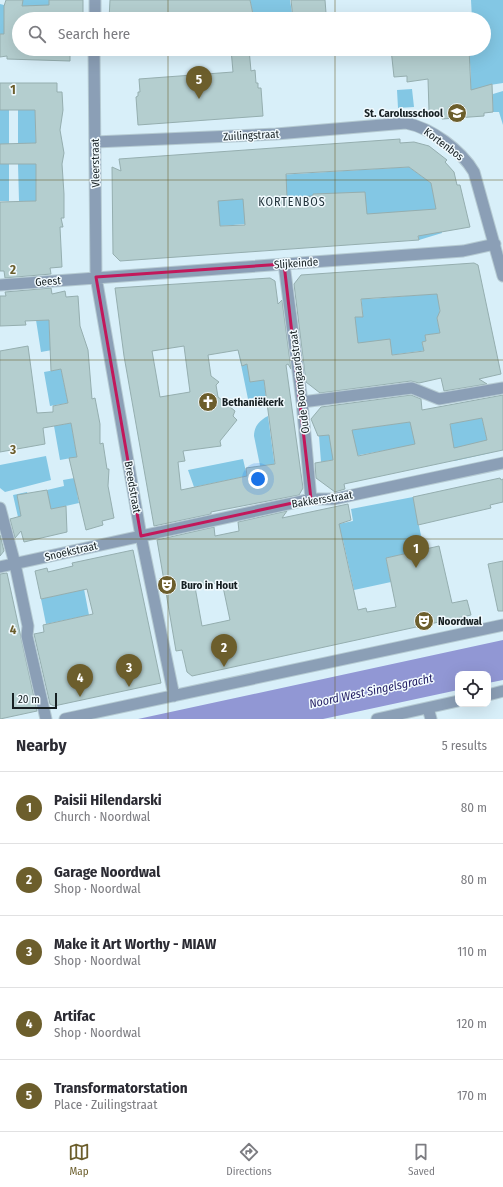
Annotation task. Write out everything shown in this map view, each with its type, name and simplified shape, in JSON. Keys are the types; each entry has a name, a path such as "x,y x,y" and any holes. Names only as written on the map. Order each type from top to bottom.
{"street":[{"path":"95,0 95,12"},
{"name":"Vleerstraat","path":"94,56 96,277"},
{"name":"Zuilingstraat","path":"95,142 276,134 406,123"},
{"name":"Kortenbos","path":"406,123 420,126 445,143 470,164 478,184 503,276"},
{"name":"Slijkeinde","path":"96,277 463,251 495,244"},
{"name":"Oude Boomgaardstraat","path":"284,264 302,402 312,499"},
{"name":"Geest","path":"0,285 96,277"},
{"name":"Breedstraat","path":"96,277 142,536 174,696"},
{"path":"302,402 412,388 439,399 503,388"},
{"name":"Bakkersstraat","path":"142,536 312,499 334,499 503,463"},
{"path":"0,508 15,564 28,626 27,636 46,719"},
{"name":"Snoekstraat","path":"0,567 142,536"},
{"path":"66,719 503,625"},
{"path":"491,694 503,691"},
{"path":"377,719 455,702"},
{"path":"428,708 431,719"}],"highlighted area":[{"path":"284,264 311,499 141,536 96,277"}],"shaded area":[{"path":"22,0 56,0 56,12 4,11 4,34 0,34 0,4 20,9"},
{"path":"250,0 290,0 292,12 253,12"},
{"path":"471,0 503,0 503,83 490,85 491,89 465,91 467,80 471,79 470,63 466,63 464,56 491,56 491,12 472,12"},
{"path":"412,89 414,107 398,108 397,90"},
{"path":"503,91 503,125 499,112 493,112 493,94"},
{"path":"0,110 9,110 9,144 0,144"},
{"path":"18,110 35,110 36,143 18,144"},
{"path":"0,164 9,164 9,201 0,201"},
{"path":"18,164 36,164 36,201 19,201"},
{"path":"409,167 431,183 442,233 419,240 417,211 166,230 167,182"},
{"path":"443,293 439,304 440,314 437,318 439,328 443,331 442,333 425,335 426,341 422,342 423,347 427,347 428,350 316,365 355,314 356,317 363,317 361,294 369,299"},
{"path":"36,320 49,320 49,331 58,349 41,352"},
{"path":"238,350 262,363 266,397 248,399"},
{"path":"61,369 68,403 50,406 44,372"},
{"path":"268,416 278,490 267,500 254,436 255,429 258,424 262,419"},
{"path":"482,418 490,453 454,461 453,451 420,444 321,462 319,436 322,434 416,421 451,428 450,423"},
{"path":"71,423 77,457 60,460 54,426"},
{"path":"46,456 51,480 5,492 0,488 0,465"},
{"path":"243,459 247,476 194,487 188,470"},
{"path":"80,477 83,491 77,493 79,503 48,510 49,500 47,490 64,486 63,480"},
{"path":"27,492 32,513 18,517 13,495"},
{"path":"413,497 424,550 386,558 391,582 354,590 343,540 308,547 305,531 353,521 351,509"},
{"path":"84,589 89,615 46,624 41,599"}],"water":[{"name":"Noord West Singelsgracht","path":"503,640 503,680 491,682 491,671 455,671 455,691 323,719 138,719"}],"building":[{"path":"6,0 23,0 22,6 49,5 49,0 83,0 83,12 12,12 12,56 70,56 70,61 7,59 7,56 0,57 0,34 4,34 4,6"},
{"path":"110,0 250,0 253,12 109,12"},
{"path":"291,0 325,0 326,12 292,12"},
{"path":"232,56 250,56 251,71 255,70 256,83 258,83 258,88 261,88 263,116 138,125 136,97 138,96 138,92 140,92 139,79 233,72"},
{"path":"392,56 469,56 471,90 492,84 493,112 484,113 484,116 442,119 441,113 429,111 428,79 407,82 407,76 394,77"},
{"path":"0,83 57,83 57,92 62,92 63,110 60,130 64,153 62,164 64,218 61,218 63,227 60,227 62,267 50,268 51,274 5,278 4,271 0,271 0,202 36,201 36,164 0,164 0,144 36,143 35,110 0,110"},
{"path":"400,139 400,143 414,142 429,146 447,160 445,162 454,172 457,185 460,185 470,227 418,236 419,240 120,261 113,254 112,167 121,171 119,159","holes":["409,167 431,183 436,209 367,214 365,192 313,194 313,196 287,198 286,174","243,199 245,225 220,226 218,201"]},
{"path":"474,263 478,265 501,374 479,379 487,384 444,391 441,378 419,383 411,381 320,393 306,382 294,284 301,275","holes":["437,294 440,311 437,318 440,333 425,335 426,341 422,342 424,351 392,355 390,339 358,343 355,317 363,317 361,299"]},
{"path":"270,278 275,281 278,304 282,300 291,369 288,364 286,365 303,488 299,495 211,512 211,514 154,526 124,356 115,288","holes":["184,346 190,392 160,397 152,351","238,350 242,366 247,364 250,382 264,380 275,464 246,468 247,476 181,490 178,462 185,461 183,451 221,446 220,441 237,420 233,416 235,411 218,397 216,385 219,382 211,376 208,355"]},
{"path":"51,288 52,294 65,291 66,297 78,296 80,326 88,350 92,399 95,398 100,424 100,444 103,443 107,469 109,469 108,486 114,518 102,521 103,525 86,530 69,458 77,457 71,423 43,428 45,444 0,452 0,351 28,346 37,413 53,412 53,406 68,403 61,369 51,371 49,320 25,321 26,325 0,326 0,296 6,296 5,292"},
{"path":"411,395 421,399 422,410 503,395 503,450 344,484 345,489 335,492 316,478 315,463 333,460 329,435 318,436 311,419 321,407","holes":["482,418 487,440 454,448 450,424","410,422 415,444 358,456 352,430"]},
{"path":"500,478 501,480 503,479 503,502 490,505 491,508 418,525 413,497"},
{"path":"47,490 51,509 66,506 67,532 24,542 21,531 15,538 10,519 21,516 17,495"},
{"path":"348,504 351,520 339,524 358,610 366,608 367,612 396,607 386,558 439,546 452,603 467,600 471,615 192,676 187,672 182,650 176,651 157,540 214,527 215,536 239,531 238,522 287,511 282,518","holes":["222,582 230,620 202,626 195,587"]},
{"path":"0,535 4,551 0,556"},
{"path":"133,550 161,683 54,706 50,704 34,634 44,632 43,625 93,614 87,589 41,599 35,571 47,568 48,572 73,566 72,563"},
{"path":"503,561 503,611 498,611 488,564"},
{"path":"7,573 37,711 0,719 0,574"}],"place":[{"name":"Transformatorstation","path":"199,99"},
{"name":"St. Carolusschool","path":"457,113"},
{"name":"Bethaniëkerk","path":"208,402"},
{"name":"Paisii Hilendarski","path":"416,568"},
{"name":"Buro in Hout","path":"167,585"},
{"name":"Noordwal","path":"424,621"},
{"name":"Garage Noordwal","path":"224,667"},
{"name":"Make it Art Worthy - MIAW","path":"129,687"},
{"name":"Artifac","path":"80,697"}],"district":[{"name":"KORTENBOS","path":"292,202"}]}
